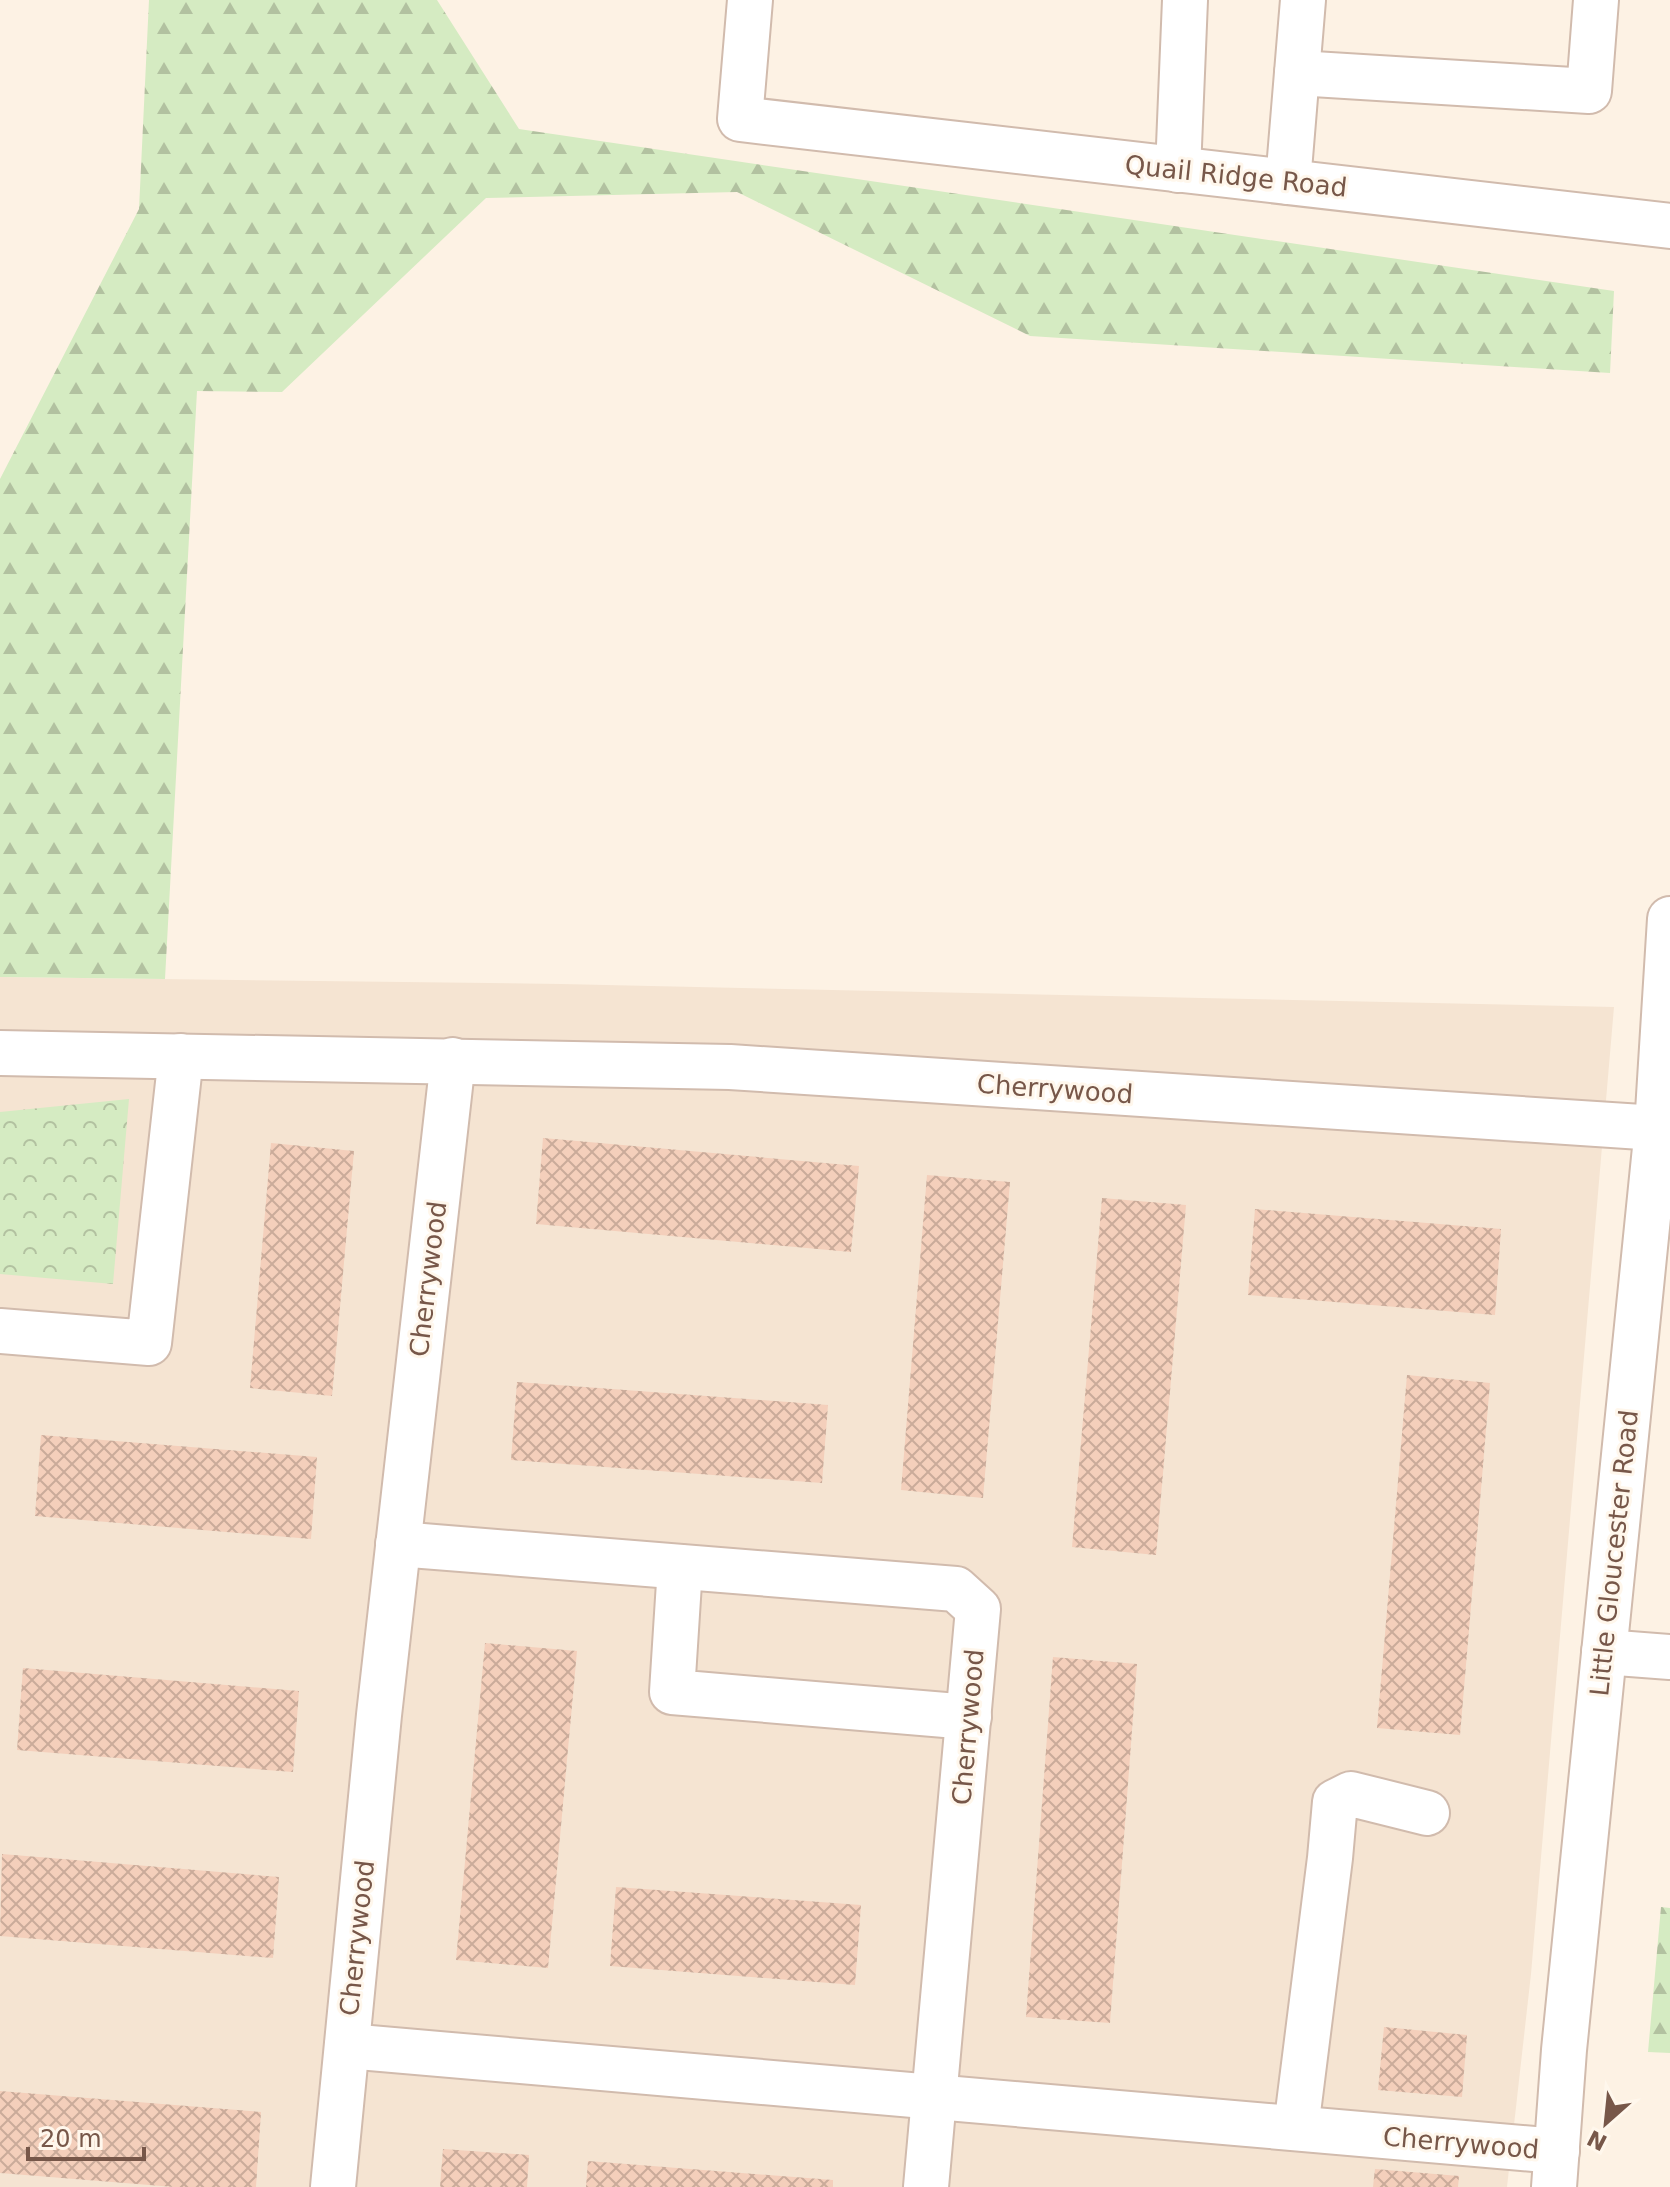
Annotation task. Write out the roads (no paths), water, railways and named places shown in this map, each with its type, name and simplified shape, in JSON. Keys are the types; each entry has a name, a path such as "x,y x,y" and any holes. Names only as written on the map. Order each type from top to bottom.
{"street":[{"name":"Quail Ridge Road","path":"750,0 740,119 1670,226"},
{"path":"1178,170 1185,0"},
{"path":"1288,182 1303,0"},
{"path":"1297,73 1589,91 1596,0"},
{"name":"Little Gloucester Road","path":"1556,2169 1564,2050 1666,1047 1670,919"},
{"name":"Cherrywood","path":"0,1053 730,1067 1657,1128"},
{"path":"0,1331 149,1343 181,1056"},
{"name":"Cherrywood","path":"333,2187 398,1544 453,1060"},
{"name":"Cherrywood","path":"398,1544 956,1589 978,1609 926,2187"},
{"path":"680,1567 672,1692 969,1717"},
{"path":"1604,1652 1670,1657"},
{"path":"1296,2128 1335,1802 1351,1794 1427,1813"},
{"name":"Cherrywood","path":"347,2046 1296,2128 1556,2169"}]}
